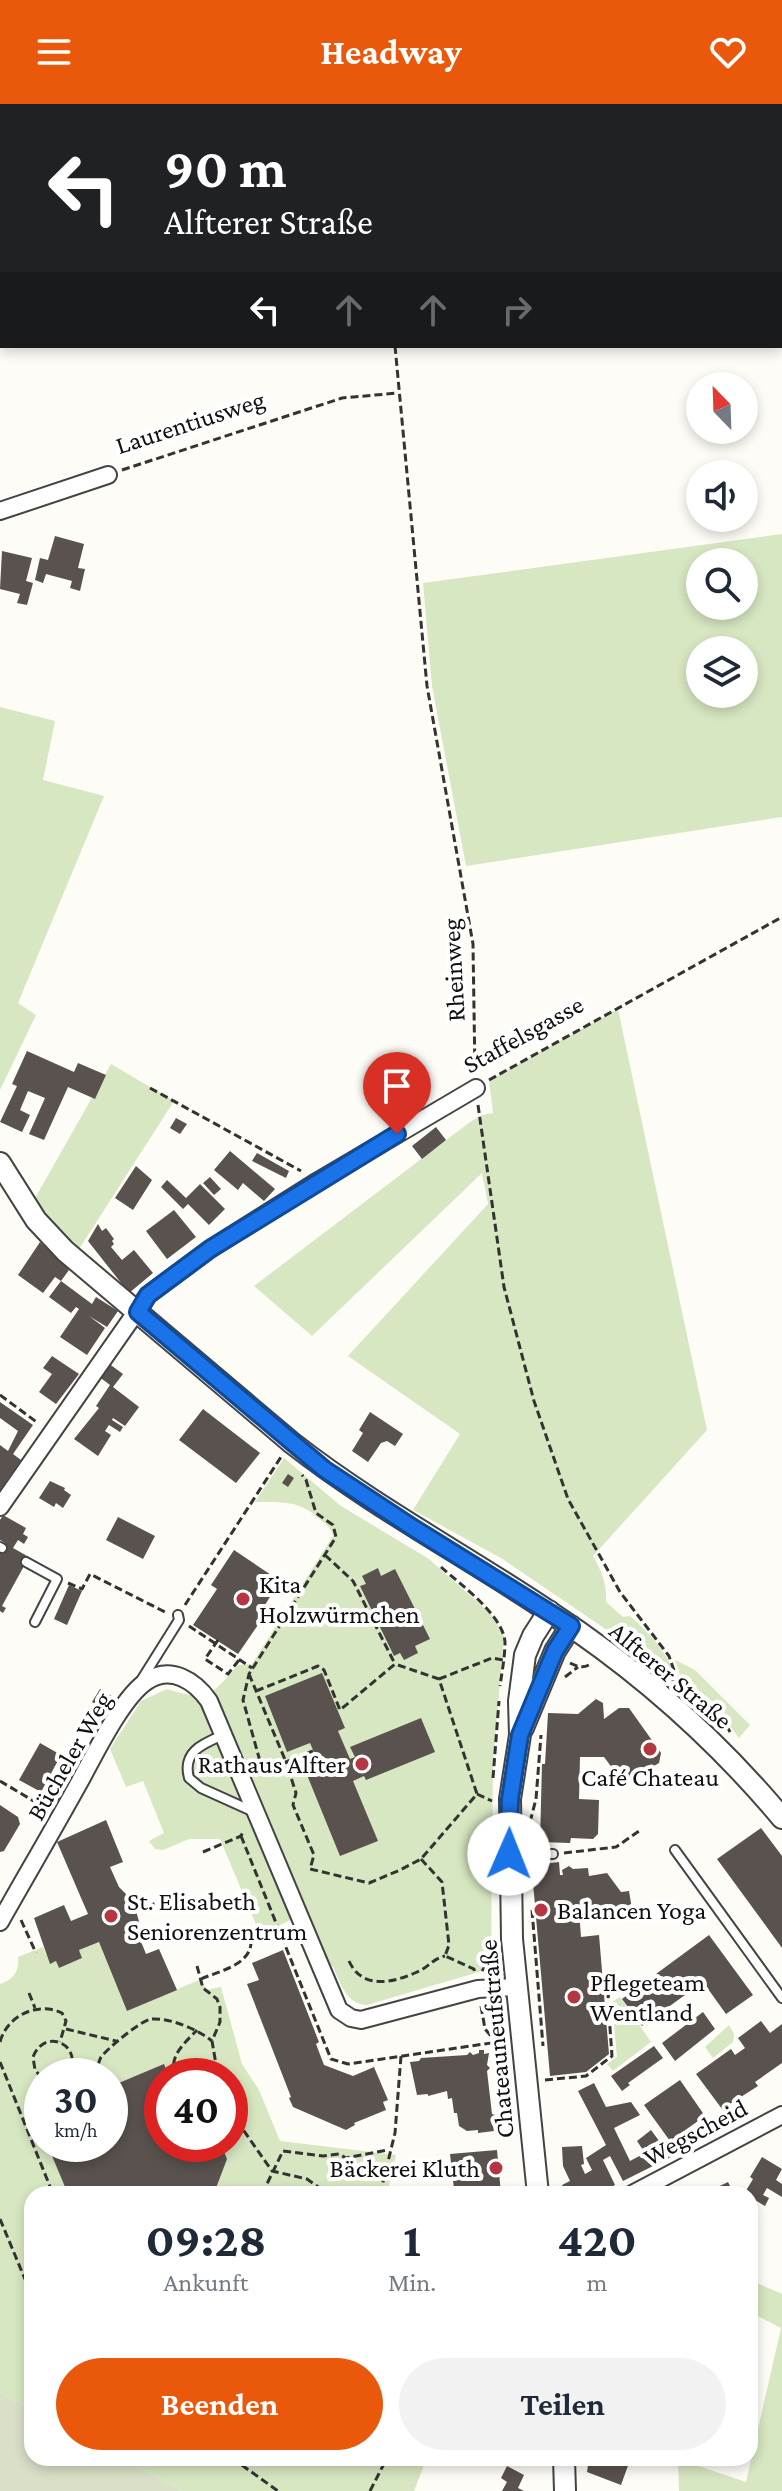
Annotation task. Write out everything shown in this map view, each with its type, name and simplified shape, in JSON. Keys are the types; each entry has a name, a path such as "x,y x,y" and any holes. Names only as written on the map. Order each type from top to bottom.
{"street":[{"name":"Laurentiusweg","path":"0,511 108,475"},
{"name":"Staffelsgasse","path":"0,1507 148,1295 210,1249 476,1088"},
{"name":"Alfterer Straße","path":"0,1163 17,1192 65,1251 324,1469 549,1611 662,1694 720,1749 782,1818"},
{"name":"Chateauneufstraße","path":"537,2186 520,2039 517,1987 520,1854 510,1799 520,1735 519,1701 525,1655 549,1611"},
{"name":"Chateauneufstraße","path":"520,1735 555,1651 571,1626"},
{"path":"135,1691 149,1680 161,1676 180,1676 191,1681 209,1701 334,2001 345,2015 361,2020 478,1989 517,1987"},
{"name":"Bücheler Weg","path":"4,1914 135,1691"},
{"name":"Wegscheid","path":"647,2186 782,2115"},
{"path":"564,2466 565,2491"}],"lane":[{"path":"26,1562 57,1579 35,1622"},
{"name":"Bücheler Weg","path":"135,1691 179,1617"},
{"path":"223,1735 195,1748 188,1762 189,1778 201,1788 255,1812"},
{"path":"675,1850 782,1998"},
{"path":"520,1854 553,1854"}],"path":[{"name":"Rheinweg","path":"395,348 427,686 473,944 476,1088 504,1287 534,1401 568,1499 620,1592 674,1666 676,1676 662,1694"},
{"name":"Laurentiusweg","path":"108,475 342,398 398,393"},
{"name":"Staffelsgasse","path":"476,1088 782,917"},
{"path":"150,1088 318,1181"},
{"path":"0,1395 51,1432"},
{"path":"179,1617 279,1460"},
{"path":"295,1464 307,1474"},
{"path":"299,1471 306,1480 316,1513 333,1525 336,1537 252,1668 243,1700 263,1772 313,1751"},
{"path":"325,1555 353,1581 395,1664 439,1679 492,1658 503,1660"},
{"path":"441,1567 491,1614 504,1636 493,1762 493,1801"},
{"path":"57,1579 82,1589 90,1574 179,1617 252,1668"},
{"path":"216,1642 205,1659 228,1674 239,1660"},
{"path":"256,1691 318,1666 324,1670 340,1710 395,1664"},
{"path":"561,1681 578,1667"},
{"path":"249,1674 296,1793 293,1805 314,1855 310,1869 369,1883 421,1859 477,1794 439,1679"},
{"path":"520,1854 536,1799 542,1723"},
{"path":"0,1781 60,1817"},
{"path":"553,1854 616,1847 642,1829"},
{"path":"201,1979 241,1961 249,1955 251,1943 279,1930 241,1836 203,1852"},
{"path":"421,1859 442,1882 449,1945 445,1956"},
{"path":"136,1911 166,1899"},
{"path":"532,1909 544,2051"},
{"path":"4,1914 18,1916 36,1953"},
{"path":"349,1961 357,1975 376,1983 419,1972 434,1959 445,1956 474,1969 475,1974 482,1971 491,1958 493,1940"},
{"path":"197,1966 203,1988 217,1999 220,2007 220,2022 212,2041 215,2058"},
{"path":"525,2082 586,2076 612,2056 608,2000 610,1971"},
{"path":"478,1989 485,2029 497,2043"},
{"path":"29,1993 36,2010"},
{"path":"0,2042 15,2018 36,2010 51,2009 62,2013 66,2021 60,2042"},
{"path":"101,2058 116,2041 145,2020 154,2018 197,2030 212,2041"},
{"path":"65,2029 116,2041"},
{"path":"174,2058 197,2030"},
{"path":"381,2186 388,2150 395,2133 401,2056 520,2039"},
{"path":"34,2058 35,2050 46,2042 60,2042 72,2058"},
{"path":"0,2062 50,2186"},
{"path":"248,2137 272,2171 307,2179 317,2186"},
{"path":"265,2186 283,2151 323,2156 339,2154 346,2158 388,2150"},
{"path":"0,2219 24,2277"},
{"path":"245,2466 278,2491"},
{"path":"370,2491 383,2466"}],"green space":[{"path":"782,534 782,817 466,866 432,686 423,583"},
{"path":"0,707 55,721 43,780 104,796 18,1003 36,1015 0,1090"},
{"path":"618,1009 707,1430 593,1556 603,1578 606,1602 623,1617 630,1616 648,1633 672,1667 670,1672 661,1667 662,1661 655,1656 648,1658 501,1558 413,1510 460,1434 348,1356 488,1204 482,1173 312,1336 254,1286 470,1122 493,1113 489,1080"},
{"path":"111,1064 174,1101 79,1249 34,1200"},
{"path":"284,1458 341,1506 429,1559 491,1614 504,1636 493,1762 491,1958 482,1971 367,2005 349,1997 333,1966 328,1967 293,1919 260,1934 220,1839 189,1839 163,1850 155,1849 149,1841 164,1833 143,1781 126,1787 110,1749 141,1701 167,1689 192,1695 208,1694 238,1665 252,1664 333,1536 327,1525 303,1507 288,1503 255,1502"},
{"path":"675,1660 695,1670 750,1725 739,1738 711,1700 680,1675"},
{"path":"99,1942 127,2011 201,1979 206,1990 221,1987 240,2058 144,2058 144,2162 248,2162 248,2073 259,2090 280,2141 396,2155 389,2186 24,2186 24,2406 0,2393 0,1984 15,1974 18,1957 43,1947 50,1963 56,1961 59,1968 82,1958 79,1950"},
{"path":"620,1997 651,2042 613,2071 607,2064 617,2057 612,2002"},
{"path":"729,2025 734,2034 733,2042 713,2058 705,2047"},
{"path":"758,2284 782,2294 782,2491 679,2491 678,2466 699,2466 746,2482 750,2466 758,2466 758,2429 781,2328 758,2316"},
{"path":"0,2393 24,2406 24,2466 136,2466 182,2491 0,2491"},
{"path":"136,2466 423,2468 414,2491 182,2491"}],"building":[{"path":"55,536 84,544 78,568 85,569 80,591 70,588 72,581 46,574 43,583 35,580 40,558 48,560"},
{"path":"2,551 32,558 26,581 33,583 27,605 17,603 20,594 0,589"},
{"path":"27,1051 74,1072 78,1063 106,1075 95,1099 68,1087 44,1140 29,1134 45,1098 28,1091 20,1110 30,1115 22,1132 0,1122 17,1086 12,1084"},
{"path":"176,1118 187,1124 180,1134 170,1128"},
{"path":"436,1127 446,1140 422,1159 412,1146"},
{"path":"230,1151 275,1189 264,1201 243,1183 238,1190 214,1170"},
{"path":"257,1153 289,1171 286,1178 252,1161"},
{"path":"136,1166 152,1180 133,1210 115,1198"},
{"path":"210,1177 221,1189 214,1195 203,1183"},
{"path":"167,1180 186,1198 200,1184 225,1209 209,1225 188,1204 183,1209 161,1187"},
{"path":"174,1210 196,1237 167,1259 146,1231"},
{"path":"98,1224 102,1231 106,1228 114,1239 111,1247 122,1260 134,1250 153,1273 129,1293 88,1241"},
{"path":"40,1242 69,1270 61,1281 55,1277 43,1293 18,1275"},
{"path":"61,1281 92,1304 96,1297 118,1311 107,1327 89,1316 105,1328 87,1355 60,1337 79,1309 76,1307 71,1313 49,1297"},
{"path":"52,1356 79,1374 56,1404 39,1392 52,1374 43,1368"},
{"path":"108,1363 123,1374 113,1387 139,1407 125,1426 113,1418 123,1427 120,1432 109,1425 105,1431 111,1435 98,1456 74,1439 99,1408 96,1406 110,1385 98,1376"},
{"path":"0,1402 33,1425 13,1454 21,1460 0,1490 0,1445 8,1451 18,1431 0,1418"},
{"path":"203,1409 260,1453 236,1483 179,1440"},
{"path":"370,1412 403,1434 395,1446 387,1441 381,1443 368,1462 352,1451 363,1433 359,1430"},
{"path":"288,1474 294,1478 288,1487 282,1483"},
{"path":"50,1481 65,1488 71,1495 63,1508 56,1503 54,1507 39,1498"},
{"path":"3,1515 26,1528 23,1534 28,1537 24,1544 18,1540 13,1548 29,1557 2,1606 6,1608 3,1613 0,1611 0,1552 5,1543 0,1540 0,1520"},
{"path":"118,1517 155,1536 143,1559 106,1540"},
{"path":"234,1550 280,1581 258,1616 262,1619 238,1654 193,1625 217,1589 211,1585"},
{"path":"378,1568 381,1576 395,1569 430,1639 415,1646 418,1653 404,1660 400,1653 394,1656 360,1586 366,1584 362,1576"},
{"path":"69,1585 82,1591 67,1625 54,1619"},
{"name":"Rathaus Alfter","path":"322,1673 345,1728 338,1731 350,1759 355,1757 350,1747 421,1718 435,1752 366,1780 364,1776 353,1781 378,1841 340,1856 307,1775 321,1769 310,1743 287,1752 265,1696"},
{"path":"100,1689 115,1698 108,1711 92,1702"},
{"path":"596,1699 603,1703 604,1719 619,1708 629,1708 661,1753 659,1763 631,1779 624,1768 616,1773 604,1757 580,1757 579,1799 599,1800 598,1834 593,1839 571,1838 570,1843 540,1842 542,1764 545,1764 548,1713 578,1714"},
{"path":"40,1743 61,1755 41,1792 19,1780"},
{"path":"72,1750 84,1756 79,1764 67,1758"},
{"path":"46,1790 61,1798 56,1808 41,1799"},
{"path":"0,1805 18,1817 20,1824 4,1851 0,1852"},
{"name":"St. Elisabeth Seniorenzentrum","path":"106,1820 123,1862 110,1867 119,1887 130,1898 136,1911 140,1939 146,1954 159,1949 177,1990 127,2011 99,1942 79,1950 82,1958 59,1968 56,1961 50,1964 34,1918 64,1905 71,1921 88,1914 57,1842"},
{"path":"761,1828 782,1856 782,1948 717,1859"},
{"name":"Pflegeteam Wentland","path":"559,1862 560,1875 569,1866 573,1869 588,1868 589,1876 607,1873 621,1892 629,1891 632,1909 622,1912 622,1915 613,1915 609,1908 579,1911 581,1937 599,1935 609,2054 586,2072 550,2076 536,1917 542,1917 542,1914 536,1915 532,1874 536,1874 536,1865"},
{"path":"709,1935 753,1995 726,2014 703,1982 642,2026 622,1999"},
{"path":"283,1950 319,2042 316,2044 324,2065 353,2076 374,2067 388,2100 383,2102 386,2110 354,2123 346,2130 293,2107 247,1984 259,1980 252,1963"},
{"path":"703,2012 715,2029 675,2061 662,2043"},
{"path":"761,2021 770,2033 782,2024 782,2063 755,2082 758,2086 722,2109 696,2074 731,2049 735,2055 745,2048 738,2038"},
{"path":"654,2046 663,2058 628,2083 630,2085 622,2091 611,2076"},
{"path":"479,2050 489,2053 487,2065 490,2068 487,2071 492,2114 497,2126 493,2126 494,2131 478,2133 478,2130 467,2131 459,2126 452,2098 448,2099 447,2091 428,2096 417,2095 410,2062 421,2058 467,2055 470,2052 473,2055"},
{"path":"144,2072 144,2162 226,2162 217,2186 65,2186 55,2162 128,2162 128,2079"},
{"path":"680,2080 705,2116 670,2141 644,2105"},
{"path":"594,2083 606,2107 631,2102 640,2115 614,2128 630,2161 645,2153 637,2141 651,2130 671,2157 623,2181 610,2156 603,2160 615,2185 563,2186 570,2181 563,2166 562,2147 582,2146 584,2164 581,2165 585,2174 592,2170 586,2158 606,2145 578,2091"},
{"path":"497,2150 500,2186 454,2186 450,2154"},
{"path":"762,2157 782,2169 776,2180 782,2184 782,2197 767,2188 763,2195 769,2198 765,2206 758,2202 758,2186 749,2186 753,2179 750,2177"},
{"path":"507,2466 524,2475 518,2488 524,2491 502,2491 507,2482 501,2478"},
{"path":"588,2466 628,2466 621,2485 587,2472"}],"place":[{"name":"Kita Holzwürmchen","path":"243,1599"},
{"name":"Café Chateau","path":"650,1749"},
{"name":"Rathaus Alfter","path":"362,1764"},
{"name":"Balancen Yoga","path":"541,1910"},
{"name":"St. Elisabeth Seniorenzentrum","path":"111,1916"},
{"name":"Pflegeteam Wentland","path":"574,1997"},
{"name":"Bäckerei Kluth","path":"496,2168"}],"route":[{"path":"397,1134 210,1249 148,1295 138,1312 324,1469 571,1626 555,1651 520,1735 510,1799 509,1854"}]}
